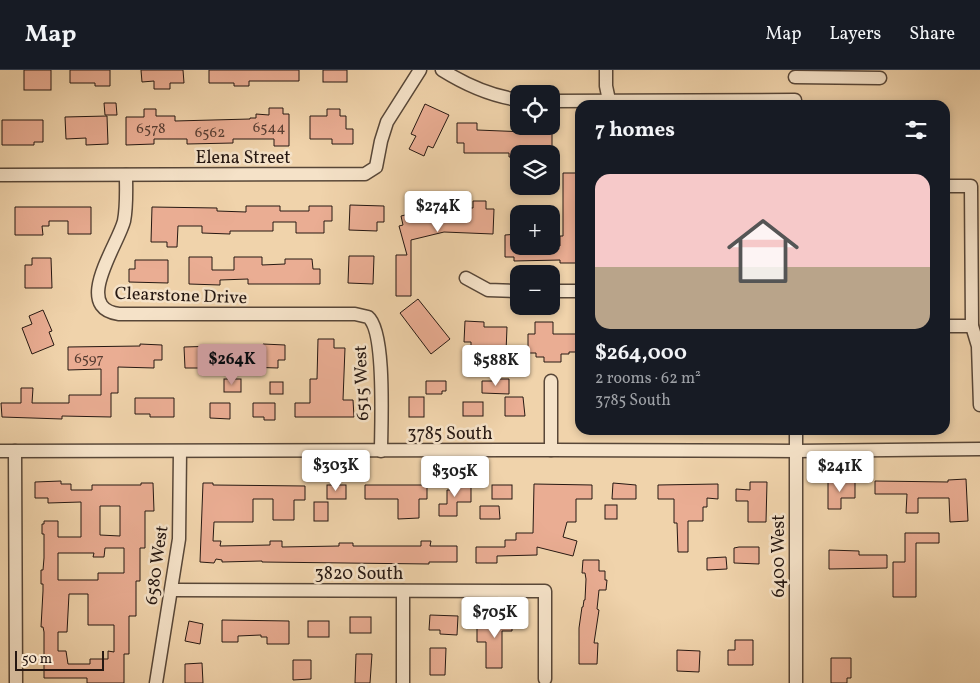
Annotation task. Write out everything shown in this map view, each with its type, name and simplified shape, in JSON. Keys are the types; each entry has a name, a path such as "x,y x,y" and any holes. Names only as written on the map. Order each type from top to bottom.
{"street":[{"name":"Elena Street","path":"0,175 355,175 370,172 378,163 381,141 387,122 420,70"},
{"path":"442,70 470,86 510,98"},
{"path":"606,70 608,100"},
{"path":"795,100 795,73 880,78"},
{"path":"560,101 575,102"},
{"name":"Clearstone Drive","path":"126,175 124,219 119,237 103,269 98,288 100,305 108,312 119,314 355,314 368,317"},
{"path":"950,186 971,186 972,326 978,346 980,405"},
{"path":"466,278 488,290 510,291"},
{"path":"560,291 575,291"},
{"name":"6515 West","path":"368,317 375,327 379,350 381,451"},
{"path":"950,326 972,326"},
{"path":"552,381 552,450"},
{"name":"6400 West","path":"796,435 796,683"},
{"name":"3785 South","path":"0,451 796,451 980,449"},
{"path":"15,451 16,683"},
{"name":"6580 West","path":"156,683 180,531 180,452"},
{"name":"3820 South","path":"172,590 546,591 546,679"},
{"path":"403,591 403,683"}],"building":[{"path":"24,70 51,70 51,90 24,90"},
{"path":"70,70 110,70 110,86 95,86 95,83 70,83"},
{"path":"141,70 183,70 184,83 170,83 170,89 154,89 154,81 142,82"},
{"path":"209,70 299,70 299,81 249,81 249,86 234,86 234,83 209,83"},
{"path":"323,70 347,70 347,82 323,82"},
{"path":"104,103 116,103 117,115 105,115"},
{"path":"425,104 449,115 433,148 428,146 424,156 409,149 416,136 411,134"},
{"path":"269,108 283,108 283,114 289,114 289,146 274,146 274,139 233,139 233,143 187,144 187,139 154,139 154,144 126,145 126,117 144,117 144,109 156,109 156,116 175,116 175,121 250,119 256,118 256,114 269,115"},
{"path":"327,109 340,109 340,116 346,116 346,129 353,129 353,144 332,144 332,139 310,139 310,116 327,116"},
{"path":"107,116 108,144 86,145 86,138 66,139 65,117"},
{"path":"2,120 43,120 43,142 34,142 34,145 2,145"},
{"path":"457,123 477,123 477,130 510,131 510,135 552,135 552,145 510,145 510,157 509,153 464,153 464,143 457,143"},
{"path":"563,173 575,173 575,263 560,263 560,260 514,261 514,257 505,257 505,235 510,235 510,255 560,255 560,236 563,236"},
{"path":"473,201 486,201 486,209 494,209 493,234 444,232 411,240 411,296 396,296 396,255 407,255 399,226 403,225 401,216 438,207 473,208"},
{"path":"350,205 384,206 384,222 377,222 377,231 349,230"},
{"path":"246,206 280,206 280,211 309,211 309,206 332,206 332,221 324,221 324,233 296,233 296,222 273,222 273,231 230,231 230,234 202,233 202,226 178,226 177,247 167,247 167,242 151,242 152,207 217,208 217,211 246,212"},
{"path":"15,207 91,207 91,234 68,234 68,221 49,221 49,226 42,226 43,235 15,235"},
{"path":"349,256 374,256 373,284 348,283"},
{"path":"189,257 212,257 212,270 234,270 234,257 262,257 262,265 285,264 285,259 312,259 313,269 320,269 320,284 248,284 248,279 220,280 220,285 189,284"},
{"path":"32,258 51,258 52,288 25,288 25,265 32,265"},
{"path":"135,260 168,260 168,283 129,282 129,269 135,269"},
{"path":"418,299 450,339 431,354 400,313"},
{"path":"43,310 52,331 49,332 54,345 32,354 22,328 32,324 29,316"},
{"path":"465,321 484,322 484,327 507,327 506,352 487,351 486,358 476,358 476,351 471,351 471,342 464,342"},
{"path":"535,322 553,322 553,334 575,334 575,352 561,354 561,362 544,362 544,357 536,357 536,353 528,353 528,334 535,334"},
{"path":"318,339 334,339 334,348 345,348 343,400 353,400 354,417 295,417 295,403 310,403 310,379 317,379"},
{"path":"140,344 162,345 162,360 154,360 154,368 118,367 118,393 111,393 111,417 62,416 62,419 2,417 1,403 21,403 21,388 33,388 32,403 69,403 69,395 101,395 101,369 68,370 68,347 140,346"},
{"path":"263,344 285,345 285,360 278,360 278,368 245,367 245,346 263,346"},
{"path":"218,346 219,368 185,368 184,347"},
{"path":"224,379 241,379 241,392 224,392"},
{"path":"495,379 509,379 509,394 482,393 482,381 495,381"},
{"path":"426,381 446,381 446,391 442,391 442,394 426,394"},
{"path":"270,382 283,382 283,394 270,394"},
{"path":"409,397 424,397 424,417 409,417"},
{"path":"505,397 523,397 525,416 505,416"},
{"path":"135,398 174,398 174,417 150,417 150,414 135,414"},
{"path":"463,402 483,402 483,416 463,416"},
{"path":"210,403 230,403 230,419 210,418"},
{"path":"253,403 275,403 275,420 253,417"},
{"path":"966,479 968,521 950,522 949,498 918,498 918,513 906,513 907,494 875,494 875,481 948,482 948,480"},
{"path":"61,481 61,484 71,484 71,490 92,490 92,485 141,485 141,483 153,483 154,511 145,511 145,548 140,548 140,581 136,581 136,616 129,616 129,654 124,654 124,683 87,683 87,678 44,678 44,632 43,627 41,627 43,584 41,584 41,570 43,570 44,558 42,524 44,524 44,521 58,521 58,537 81,537 81,502 48,503 48,498 35,498 35,482","holes":["100,506 120,506 120,536 100,535","105,548 124,548 124,573 98,573 98,580 58,580 58,553 94,553 93,557 104,557","69,594 88,594 88,625 114,625 114,652 108,651 108,659 90,659 90,664 68,664 66,651 58,651 58,632 67,632"]},
{"path":"450,481 462,481 462,484 471,484 471,502 457,502 457,516 439,516 439,504 447,504 447,490 450,490"},
{"path":"828,481 855,481 855,498 841,498 841,509 828,509"},
{"path":"750,482 767,482 766,522 748,522 748,501 736,501 736,489 750,490"},
{"path":"203,483 213,483 213,485 305,486 305,500 294,500 294,520 273,520 273,499 253,499 253,522 214,522 213,541 221,541 220,546 270,545 270,541 282,541 282,547 339,546 339,543 353,543 353,546 421,546 421,541 431,541 430,546 457,546 457,562 429,562 429,564 222,562 222,560 216,559 214,563 200,562"},
{"path":"613,483 636,485 636,499 612,499"},
{"path":"534,484 592,485 592,499 576,499 576,522 567,522 563,537 577,541 573,556 537,547 537,555 497,556 497,563 476,563 476,547 505,547 505,540 516,540 516,533 533,533"},
{"path":"718,484 718,499 707,498 707,507 703,507 703,521 688,521 688,552 678,552 677,523 674,523 674,499 658,499 658,485"},
{"path":"327,485 346,485 346,499 327,499"},
{"path":"365,485 427,485 427,499 419,499 419,518 398,519 398,499 365,499"},
{"path":"492,485 512,485 512,499 492,499"},
{"path":"314,502 328,502 328,521 314,521"},
{"path":"605,505 617,505 617,519 605,519"},
{"path":"480,506 499,506 500,519 480,519"},
{"path":"905,533 939,533 939,543 916,543 916,597 893,597 893,562 905,562"},
{"path":"759,547 759,564 734,563 734,548"},
{"path":"829,550 859,551 859,555 887,555 887,568 829,569"},
{"path":"726,557 727,569 707,570 707,558"},
{"path":"583,560 599,560 599,571 605,571 605,580 607,580 606,590 599,590 597,609 599,610 594,643 598,643 597,664 579,664 579,628 585,600 586,579 585,573 582,573"},
{"path":"430,615 458,616 457,635 440,634 440,630 429,630"},
{"path":"492,615 512,615 512,631 502,631 502,668 486,668 486,642 477,642 477,627 492,627"},
{"path":"350,617 371,617 371,633 350,633"},
{"path":"222,620 289,621 289,644 267,644 267,637 261,637 261,635 238,636 238,642 222,642"},
{"path":"189,621 203,624 200,644 185,641"},
{"path":"308,621 329,621 329,637 308,637"},
{"path":"735,640 753,640 753,665 728,665 728,650 735,650"},
{"path":"430,648 446,648 445,675 430,675"},
{"path":"677,650 700,651 699,672 677,671"},
{"path":"356,654 372,654 370,683 355,683"},
{"path":"831,658 851,658 851,678 847,678 847,683 831,683"},
{"path":"293,660 311,660 311,679 293,680"},
{"path":"202,663 203,683 185,683 185,664"}]}
